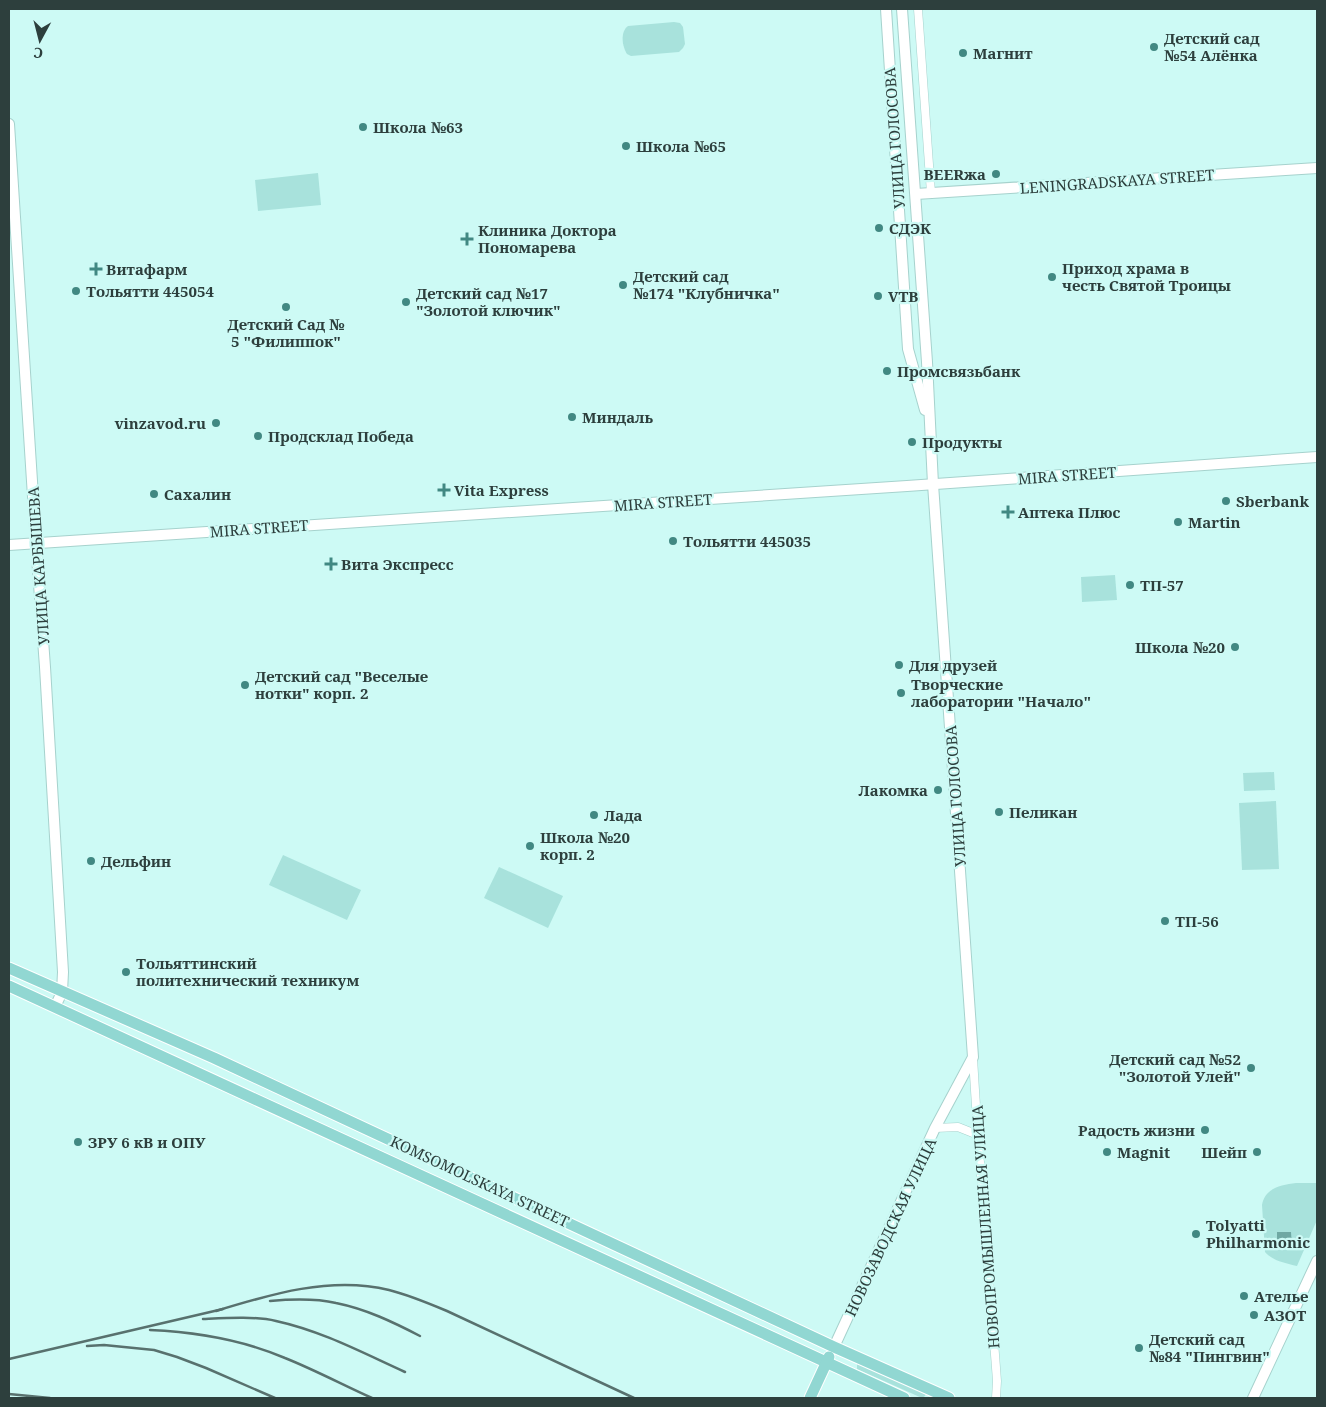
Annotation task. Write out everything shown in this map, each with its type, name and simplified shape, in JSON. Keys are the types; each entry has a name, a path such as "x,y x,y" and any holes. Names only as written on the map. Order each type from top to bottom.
{"main road":[{"name":"УЛИЦА ГОЛОСОВА","path":"886,9 908,349 924,406 931,445"},
{"name":"УЛИЦА ГОЛОСОВА","path":"902,9 973,1057"},
{"path":"892,113 898,108 902,108 910,113"},
{"name":"УЛИЦА КАРБЫШЕВА","path":"9,124 47,696 62,962 62,992 55,1007"},
{"name":"LENINGRADSKAYA STREET","path":"916,194 1317,168"},
{"path":"908,349 915,353 926,348"},
{"name":"MIRA STREET","path":"9,545 1317,458"},
{"name":"KOMSOMOLSKAYA STREET","path":"9,968 214,1058 933,1395 949,1398"},
{"name":"KOMSOMOLSKAYA STREET","path":"9,986 904,1398"},
{"name":"НОВОЗАВОДСКАЯ УЛИЦА","path":"810,1398 936,1128 973,1057"},
{"path":"462,1195 470,1177"},
{"path":"601,1259 609,1242"},
{"path":"1253,1398 1317,1261"}],"street":[{"path":"918,9 931,193"},
{"name":"НОВОПРОМЫШЛЕННАЯ УЛИЦА","path":"973,1057 997,1381 996,1398"},
{"path":"936,1128 958,1127 978,1135"}],"shaded area":[{"path":"680,23 683,27 685,44 679,52 631,56 627,54 623,39 625,29 628,26"},
{"path":"318,173 321,205 258,211 255,180"},
{"path":"1115,575 1117,600 1082,602 1081,577"},
{"path":"1274,772 1275,790 1244,791 1243,773"},
{"path":"1276,801 1279,869 1242,870 1239,803"},
{"path":"283,855 361,890 347,920 269,885"},
{"path":"499,867 563,896 548,928 484,898"},
{"path":"1296,1183 1317,1183 1317,1220 1297,1266 1275,1260 1265,1252 1262,1205 1266,1195 1274,1188"},
{"path":"1277,1232 1291,1232 1292,1247 1277,1248"},
{"path":"858,1362 926,1393 925,1396 922,1398 857,1369"}],"railway":[{"path":"216,1311 280,1293 323,1286 367,1286 389,1290 447,1311 634,1398"},
{"path":"270,1301 295,1299 328,1301 379,1316 420,1336"},
{"path":"9,1359 223,1309"},
{"path":"203,1319 259,1318 293,1325 342,1343 405,1372"},
{"path":"150,1330 202,1335 253,1346 296,1363 372,1398"},
{"path":"87,1346 104,1345 154,1350 206,1368 275,1398"},
{"path":"9,1394 50,1398"}],"place":[{"name":"Детский сад №54 Алёнка","path":"1154,47"},
{"name":"Магнит","path":"963,53"},
{"name":"Школа №63","path":"363,127"},
{"name":"Школа №65","path":"626,146"},
{"name":"BEERжа","path":"996,174"},
{"name":"СДЭК","path":"879,228"},
{"name":"Клиника Доктора Пономарева","path":"467,239"},
{"name":"Витафарм","path":"96,269"},
{"name":"Приход храма в честь Святой Троицы","path":"1052,277"},
{"name":"Детский сад №174 \"Клубничка\"","path":"623,285"},
{"name":"Тольятти 445054","path":"76,291"},
{"name":"VTB","path":"878,296"},
{"name":"Детский сад №17 \"Золотой ключик\"","path":"406,302"},
{"name":"Детский Сад № 5 \"Филиппок\"","path":"286,307"},
{"name":"Промсвязьбанк","path":"887,371"},
{"name":"Миндаль","path":"572,417"},
{"name":"vinzavod.ru","path":"216,423"},
{"name":"Продсклад Победа","path":"258,436"},
{"name":"Продукты","path":"912,442"},
{"name":"Vita Express","path":"444,490"},
{"name":"Сахалин","path":"154,494"},
{"name":"Sberbank","path":"1226,501"},
{"name":"Аптека Плюс","path":"1008,512"},
{"name":"Martin","path":"1178,522"},
{"name":"Тольятти 445035","path":"673,541"},
{"name":"Вита Экспресс","path":"331,564"},
{"name":"ТП-57","path":"1130,585"},
{"name":"Школа №20","path":"1235,647"},
{"name":"Для друзей","path":"899,665"},
{"name":"Детский сад \"Веселые нотки\" корп. 2","path":"245,685"},
{"name":"Творческие лаборатории \"Начало\"","path":"901,693"},
{"name":"Лакомка","path":"938,790"},
{"name":"Пеликан","path":"999,812"},
{"name":"Лада","path":"594,815"},
{"name":"Школа №20 корп. 2","path":"530,846"},
{"name":"Дельфин","path":"91,861"},
{"name":"ТП-56","path":"1165,921"},
{"name":"Тольяттинский политехнический техникум","path":"126,972"},
{"name":"Детский сад №52 \"Золотой Улей\"","path":"1251,1068"},
{"name":"Радость жизни","path":"1205,1130"},
{"name":"ЗРУ 6 кВ и ОПУ","path":"78,1142"},
{"name":"Magnit","path":"1107,1152"},
{"name":"Шейп","path":"1257,1152"},
{"name":"Tolyatti Philharmonic","path":"1196,1234"},
{"name":"Ателье","path":"1244,1296"},
{"name":"АЗОТ","path":"1254,1315"},
{"name":"Детский сад №84 \"Пингвин\"","path":"1139,1348"}]}
